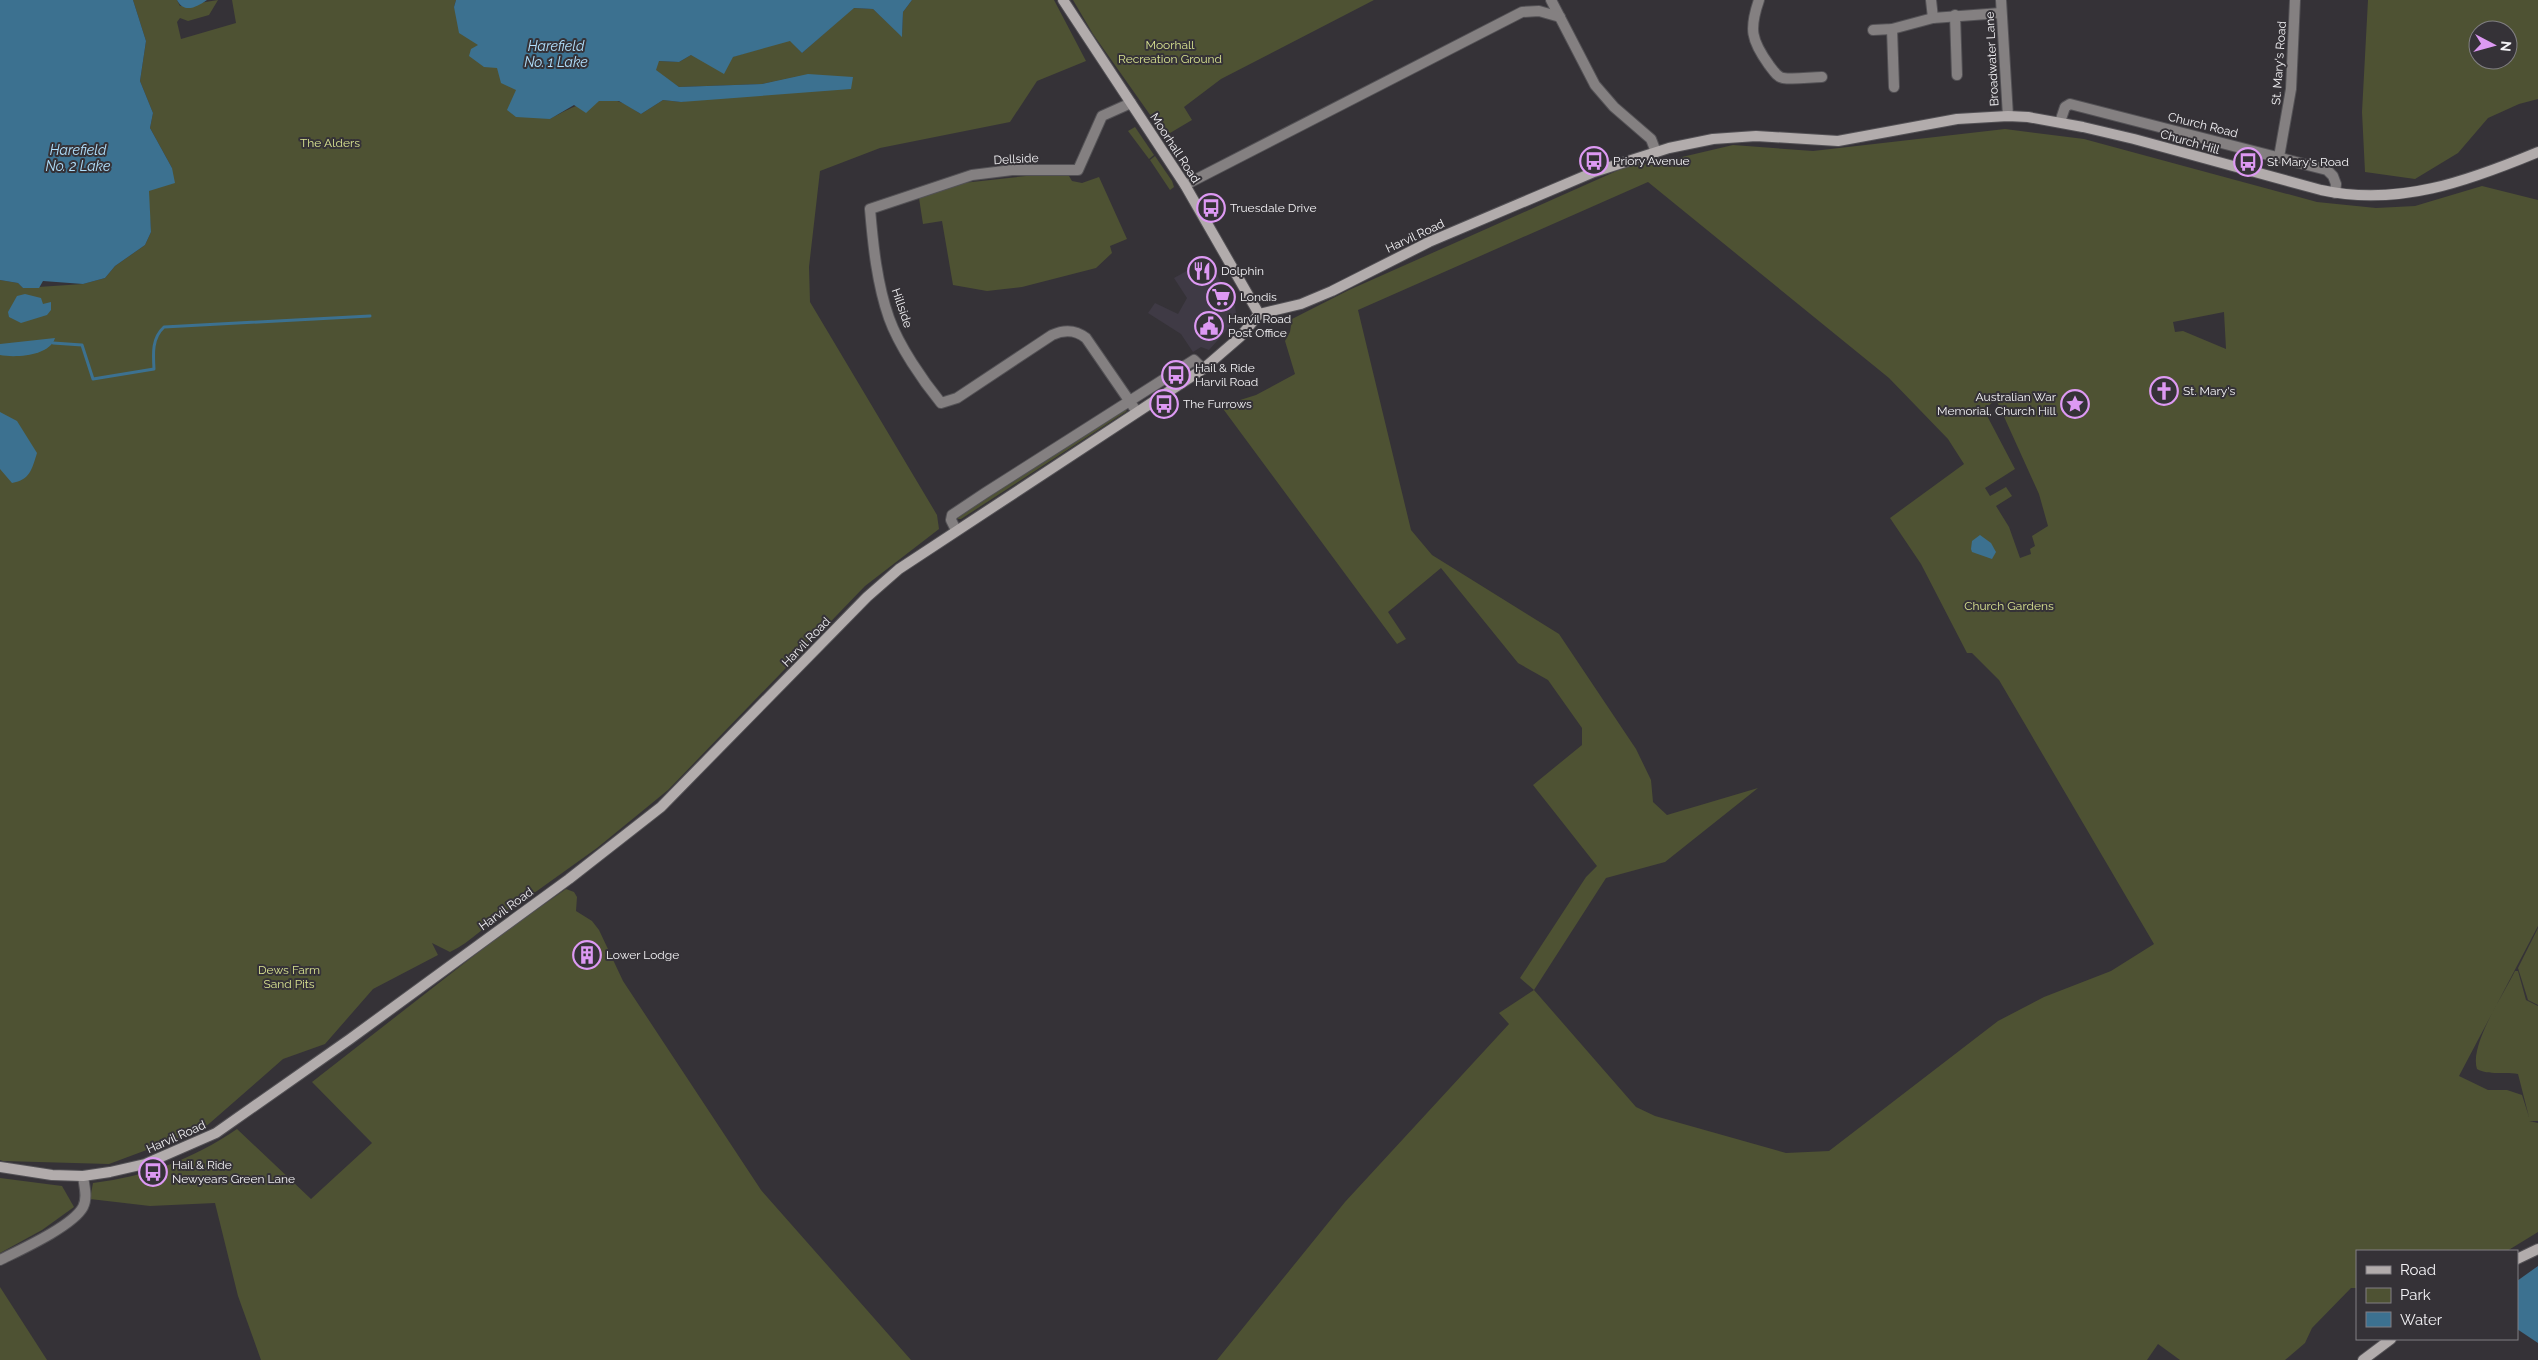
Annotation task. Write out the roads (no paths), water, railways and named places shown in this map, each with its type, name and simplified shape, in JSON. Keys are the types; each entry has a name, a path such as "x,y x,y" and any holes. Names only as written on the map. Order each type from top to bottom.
{"street":[{"name":"Moorhall Road","path":"1063,0 1185,185 1259,314"},
{"path":"1185,185 1528,10 1534,0"},
{"path":"1551,0 1595,85 1614,107 1651,139 1656,152"},
{"path":"1758,0 1752,26 1753,37 1757,48 1776,73 1784,78 1822,77"},
{"path":"1931,0 1933,18"},
{"name":"Broadwater Lane","path":"2001,0 2008,116"},
{"name":"St. Mary's Road","path":"2278,157 2291,89 2295,0"},
{"path":"1528,10 1560,17"},
{"path":"1873,30 1892,29 1933,18 1955,15 2001,13"},
{"path":"1955,15 1957,76"},
{"path":"1892,29 1894,87"},
{"name":"Dellside","path":"870,209 972,175 1012,170 1078,170 1102,116 1131,103"},
{"name":"Church Road","path":"2060,122 2065,107 2070,104 2278,157 2327,170 2333,176 2336,184 2335,193"},
{"name":"Church Hill","path":"2008,116 2060,122 2134,139 2335,193 2371,196 2418,192 2482,175 2538,152"},
{"name":"Harvil Road","path":"0,1167 52,1175 83,1176 145,1164 216,1133 350,1039 569,879 661,806 867,597 899,569 1203,369 1240,337 1259,314 1300,304 1332,291 1436,239 1594,172 1685,144 1734,137 1838,141 1957,119 2008,116"},
{"name":"Hillside","path":"870,209 883,296 890,319 929,387 942,404 957,398 1052,335 1066,331 1077,332 1086,338 1129,402"},
{"path":"956,530 951,520 955,512 1194,360 1203,369"},
{"path":"1129,402 1137,412"},
{"path":"0,1260 48,1235 79,1212 86,1197 83,1176"},
{"path":"2518,1259 2538,1249"},
{"path":"2363,1360 2390,1340"}],"water":[{"name":"Harefield No. 2 Lake","path":"0,0 133,0 146,41 140,81 153,113 150,128 172,168 175,183 149,191 151,232 145,245 115,266 105,278 83,284 43,281 39,288 23,288 18,283 0,280"},
{"path":"177,0 207,0 195,7 187,8 183,7"},
{"name":"Harefield No. 1 Lake","path":"456,0 912,0 903,12 902,37 873,9 854,8 802,53 790,41 733,57 724,74 691,55 679,62 659,61 656,70 679,87 762,84 808,74 853,77 851,89 681,102 663,100 641,114 619,101 599,101 586,113 574,105 550,119 516,117 507,110 516,90 501,83 497,68 484,67 469,56 471,49 478,45 459,33 454,7"},
{"path":"25,294 41,298 43,304 51,302 51,310 47,315 21,323 9,317 8,312 17,296"},
{"path":"55,338 52,344 39,352 23,356 0,355 0,344"},
{"path":"0,412 17,421 37,453 32,469 27,476 18,482 12,483 0,469"},
{"path":"1980,535 1991,543 1996,552 1992,559 1972,552 1972,541"},
{"path":"2538,1266 2538,1343 2518,1330 2518,1280"}],"waterway":[{"path":"53,343 82,345 93,379 154,369 155,341 164,327 370,316"}],"place":[{"name":"Priory Avenue","path":"1594,161"},
{"name":"St Mary's Road","path":"2248,162"},
{"name":"Truesdale Drive","path":"1211,208"},
{"name":"Dolphin","path":"1202,271"},
{"name":"Londis","path":"1221,297"},
{"name":"Harvil Road Post Office","path":"1209,326"},
{"name":"Hail & Ride Harvil Road","path":"1176,375"},
{"name":"St. Mary's","path":"2164,391"},
{"name":"The Furrows","path":"1164,404"},
{"name":"Australian War Memorial, Church Hill","path":"2075,404"},
{"name":"Lower Lodge","path":"587,955"},
{"name":"Hail & Ride Newyears Green Lane","path":"153,1172"}],"park label":[{"name":"Moorhall Recreation Ground","path":"1170,52"},
{"name":"The Alders","path":"330,143"},
{"name":"Church Gardens","path":"2009,606"},
{"name":"Dews Farm Sand Pits","path":"289,977"}]}
